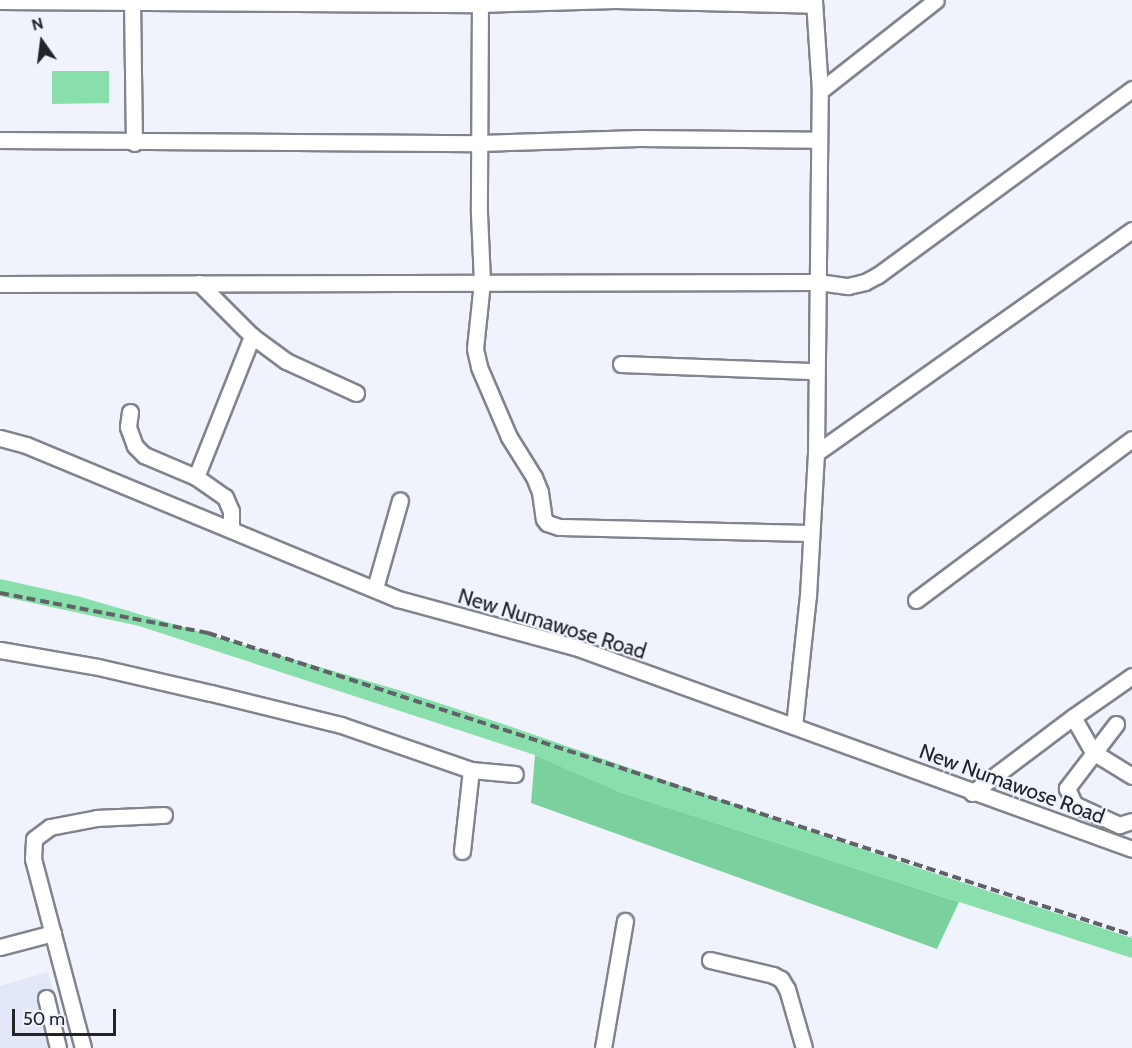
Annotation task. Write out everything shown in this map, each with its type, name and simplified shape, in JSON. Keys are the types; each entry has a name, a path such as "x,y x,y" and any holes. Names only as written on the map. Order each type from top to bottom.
{"street":[{"path":"820,91 936,0"},
{"path":"4,1 814,2 820,91 816,453 808,596 794,726"},
{"path":"132,1 134,143"},
{"path":"480,2 479,213 482,282 475,349 479,367 508,437 534,477 540,492 542,515 547,523 559,527 811,533"},
{"path":"0,284 818,282 848,286 865,282 878,275 1132,89"},
{"path":"0,140 134,143 480,143 639,138 818,140"},
{"path":"816,453 1132,230"},
{"path":"199,283 252,336 286,361 356,393"},
{"path":"196,477 252,336"},
{"path":"621,364 816,371"},
{"path":"130,412 128,427 135,446 144,455 196,477 229,503 231,529"},
{"name":"New Numawose Road","path":"0,438 26,445 424,608 575,647 1060,825 1132,849"},
{"path":"916,600 1132,439"},
{"path":"375,588 400,500"},
{"path":"0,650 98,667 341,725 471,770 515,774"},
{"path":"972,793 1132,676"},
{"path":"1073,717 1093,752 1132,776"},
{"path":"1116,724 1067,788 1069,798 1074,804 1119,825 1132,821"},
{"path":"462,851 471,770"},
{"path":"1060,825 1074,804"},
{"path":"83,1048 33,859 34,839 50,827 97,818 164,815"},
{"path":"603,1048 625,921"},
{"path":"0,947 53,933"},
{"path":"710,960 781,979 787,988 804,1048"},
{"path":"46,998 58,1048"}],"shaded area":[{"path":"48,972 69,1048 0,1048 0,986"}],"green space":[{"path":"52,71 109,71 109,103 52,104"},
{"path":"0,579 81,597 405,692 503,724 903,863 1132,938 1132,958 620,792 535,755 139,626 0,596"},
{"path":"535,755 620,792 959,902 937,949 531,803"}],"railway":[{"path":"0,593 208,633 1132,935"}]}
